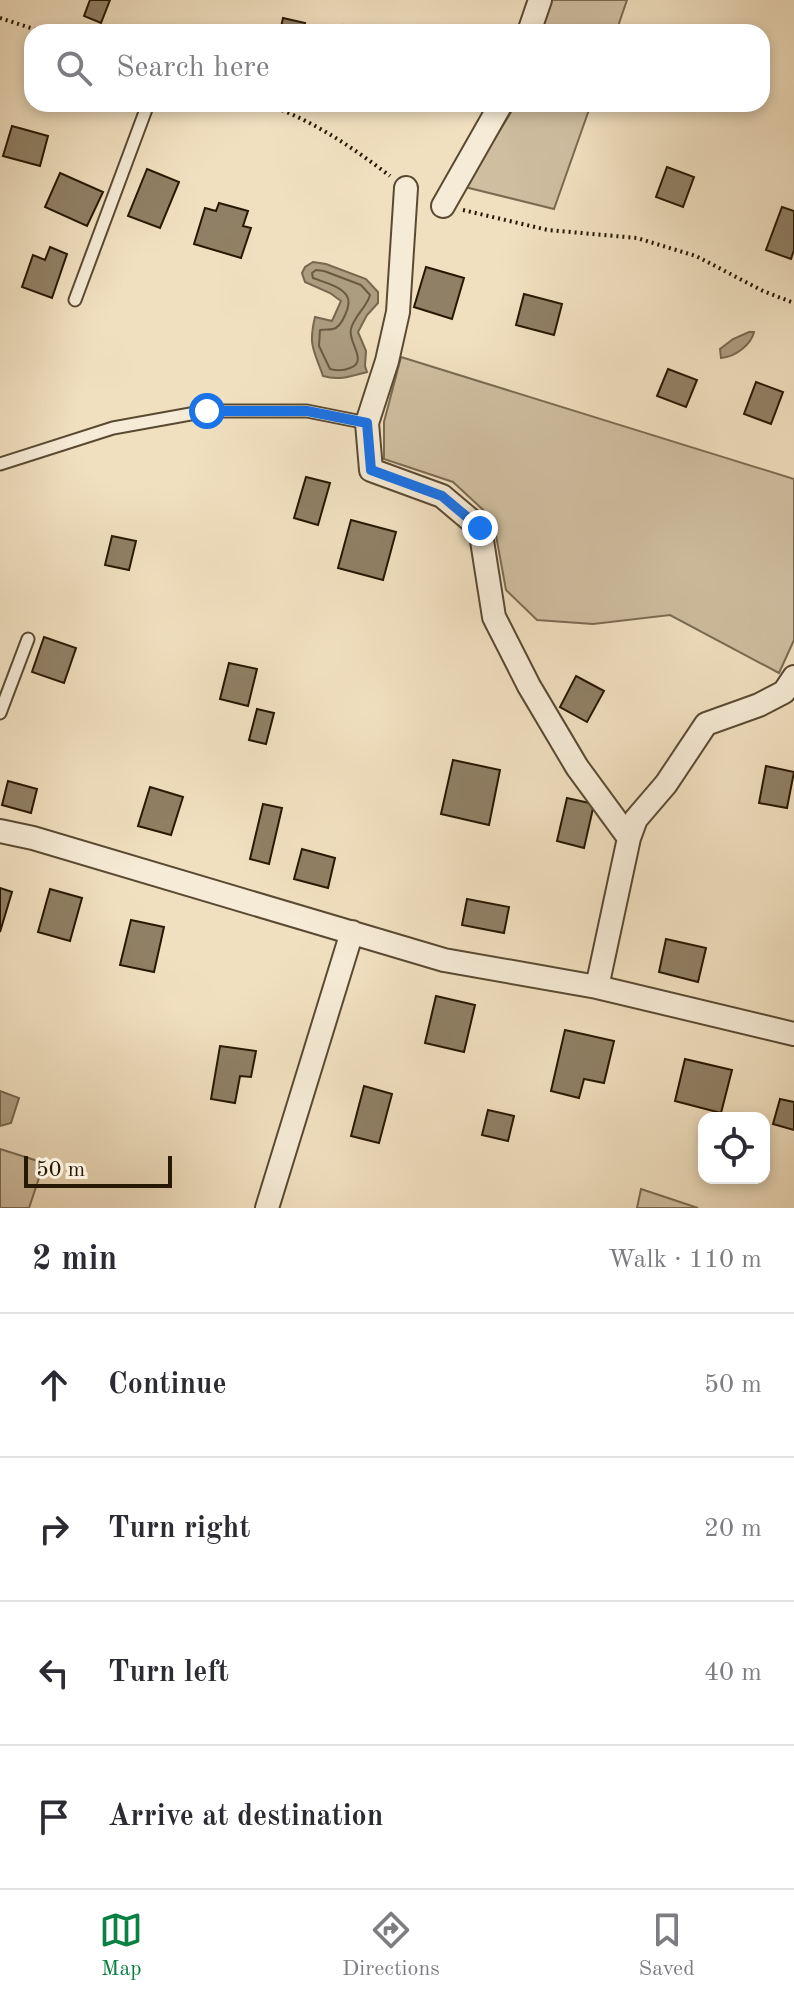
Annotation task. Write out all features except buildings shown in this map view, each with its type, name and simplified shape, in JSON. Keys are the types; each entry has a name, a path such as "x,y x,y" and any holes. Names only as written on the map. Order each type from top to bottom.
{"street":[{"path":"532,24 540,0"},
{"path":"443,206 496,112"},
{"path":"406,188 398,312 387,361 367,423 371,470 442,496 480,528 494,617 529,686 577,767 629,838"},
{"path":"597,987 629,838 636,819 666,784 706,724 759,705 784,692 794,677"},
{"path":"0,831 33,838 444,960 597,987 794,1034"},
{"path":"267,1208 352,932"}],"lane":[{"path":"75,300 145,112"},
{"path":"0,464 113,428 207,411 307,411 367,423"},
{"path":"0,713 28,639"}],"path":[{"path":"0,18 24,26"},
{"path":"289,112 355,149 406,188"},
{"path":"443,206 548,230 637,238 696,256 763,291 794,303"}],"shaded area":[{"path":"548,0 627,0 619,24 542,24"},
{"path":"511,112 588,112 554,209 465,187"},
{"path":"401,357 794,479 794,640 779,673 670,615 593,624 537,620 506,590 493,519 453,482 384,459 384,422"},
{"path":"0,1149 44,1163 29,1208 0,1208"},
{"path":"641,1189 698,1208 637,1208"}],"water":[{"path":"313,262 366,279 378,292 378,303 358,332 366,351 367,372 340,378 323,376 312,342 315,317 332,321 341,301 305,282 302,273"},
{"path":"754,332 742,350 721,358 720,349"},
{"path":"0,1091 19,1098 11,1123 0,1126"}],"route":[{"path":"207,411 307,411 367,423 371,470 442,496 480,528"}]}
